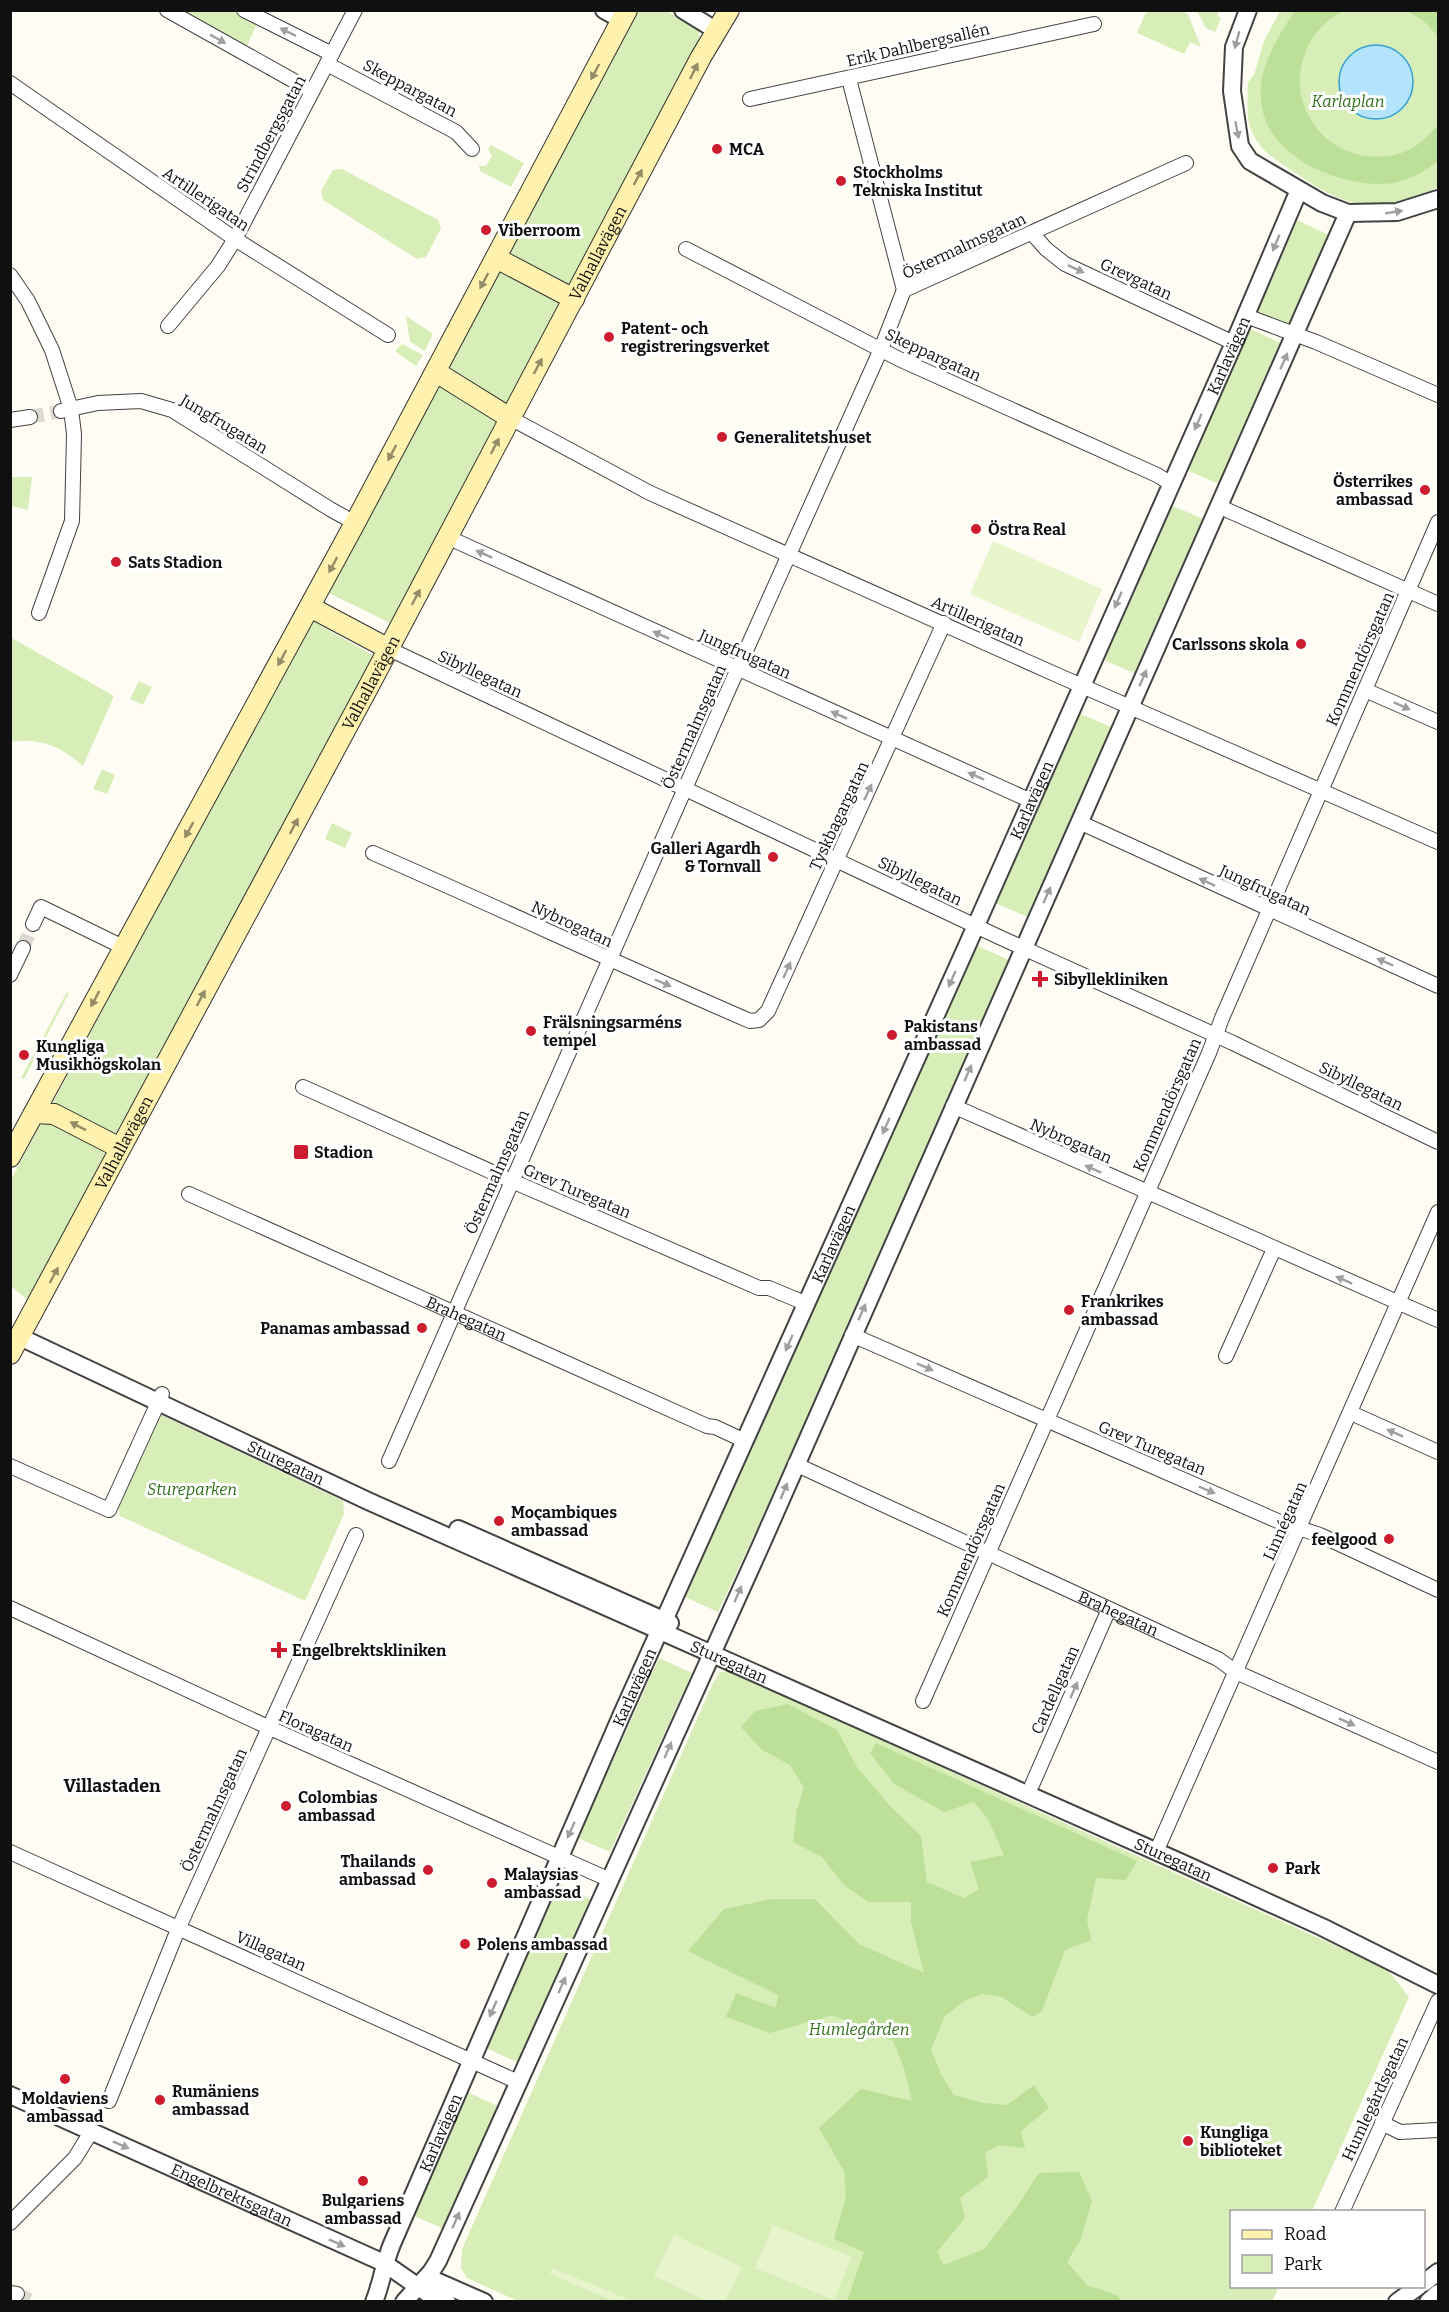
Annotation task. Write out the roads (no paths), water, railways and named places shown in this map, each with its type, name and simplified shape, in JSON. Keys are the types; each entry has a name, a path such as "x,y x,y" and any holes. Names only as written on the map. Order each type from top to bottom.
{"main road":[{"name":"Valhallavägen","path":"10,1354 17,1328 120,1148 388,649 701,57 729,10"},
{"path":"10,1157 310,607 625,15"},
{"path":"496,258 574,299"},
{"path":"436,372 510,418"},
{"path":"310,607 388,649"},
{"path":"34,1113 54,1114 120,1148"}],"street":[{"path":"167,10 312,91"},
{"name":"Skeppargatan","path":"243,10 456,132 472,149"},
{"name":"Strindbergsgatan","path":"168,326 218,266 235,239 355,10"},
{"path":"604,10 625,15"},
{"path":"683,10 717,31"},
{"path":"1248,10 1234,47 1232,72 1233,107 1239,146 1250,161 1322,203 1348,213 1397,212 1438,199"},
{"name":"Erik Dahlbergsallén","path":"750,99 1094,24"},
{"path":"849,79 904,290"},
{"name":"Artillerigatan","path":"10,83 235,239 388,335"},
{"name":"Östermalmsgatan","path":"389,1461 684,789 881,350 904,290 1186,163"},
{"name":"Karlavägen","path":"374,2301 383,2279 384,2263 560,1856 975,926 1299,190"},
{"path":"404,2301 438,2261 714,1649 1218,506 1296,336 1348,213"},
{"name":"Grevgatan","path":"1032,233 1046,249 1065,264 1233,343"},
{"name":"Skeppargatan","path":"686,249 881,350 1157,475 1170,483"},
{"path":"10,275 28,301 47,340 66,410 75,460 72,521 39,613"},
{"path":"1245,316 1316,342 1438,395"},
{"name":"Jungfrugatan","path":"66,410 98,403 141,401 172,410 355,523"},
{"path":"10,420 30,417"},
{"name":"Artillerigatan","path":"510,418 650,493 1438,842"},
{"path":"1218,506 1438,604"},
{"name":"Kommendörsgatan","path":"923,1701 1438,522"},
{"name":"Jungfrugatan","path":"447,537 1029,800"},
{"name":"Tyskbagargatan","path":"759,1020 768,1011 944,623"},
{"name":"Sibyllegatan","path":"388,649 975,926 1215,1035 1438,1142"},
{"path":"1365,690 1438,722"},
{"name":"Jungfrugatan","path":"1079,822 1438,986"},
{"name":"Nybrogatan","path":"373,852 750,1021 759,1020"},
{"path":"33,924 41,907 123,947"},
{"path":"10,975 23,948"},
{"name":"Grev Turegatan","path":"303,1087 759,1288 769,1288 807,1304"},
{"name":"Nybrogatan","path":"953,1106 1438,1320"},
{"name":"Brahegatan","path":"189,1194 745,1441"},
{"name":"Linnégatan","path":"1160,1843 1438,1212"},
{"path":"1226,1356 1274,1249"},
{"name":"Sturegatan","path":"17,1328 368,1501 1032,1785 1438,1973"},
{"name":"Grev Turegatan","path":"852,1335 1280,1522 1325,1538 1438,1590"},
{"path":"10,1466 109,1510 160,1398"},
{"path":"1351,1413 1438,1452"},
{"name":"Brahegatan","path":"795,1464 1218,1659 1236,1672 1438,1762"},
{"name":"Östermalmsgatan","path":"109,2101 178,1927 356,1535"},
{"name":"Floragatan","path":"10,1608 270,1728 610,1880"},
{"name":"Cardellgatan","path":"1032,1785 1109,1609"},
{"name":"Sturegatan","path":"714,1649 1322,1927 1438,1985"},
{"name":"Villagatan","path":"10,1852 518,2082"},
{"name":"Humlegårdsgatan","path":"1342,2210 1438,2001"},
{"name":"Engelbrektsgatan","path":"10,2096 422,2281 484,2301"},
{"path":"1382,2124 1400,2132 1438,2130"},
{"path":"10,2223 75,2158 91,2132"},
{"path":"1425,2282 1438,2272"},
{"name":"Engelbrektsgatan","path":"422,2281 427,2293 447,2301"},
{"path":"1398,2301 1416,2288"},
{"path":"1428,2301 1438,2293"}],"water":[{"path":"1369,45 1383,45 1397,51 1407,61 1413,75 1413,89 1407,103 1397,113 1383,119 1369,119 1355,113 1345,103 1339,89 1339,75 1345,61 1355,51"}],"tunnel":[{"path":"30,417 61,411"},
{"path":"23,948 33,924"},
{"path":"17,2294 34,2302"}],"place":[{"name":"MCA","path":"717,149"},
{"name":"Stockholms Tekniska Institut","path":"841,181"},
{"name":"Viberroom","path":"486,230"},
{"name":"Patent- och registreringsverket","path":"609,337"},
{"name":"Generalitetshuset","path":"722,437"},
{"name":"Österrikes ambassad","path":"1425,490"},
{"name":"Östra Real","path":"976,529"},
{"name":"Sats Stadion","path":"116,562"},
{"name":"Carlssons skola","path":"1301,644"},
{"name":"Galleri Agardh & Tornvall","path":"773,857"},
{"name":"Sibyllekliniken","path":"1040,979"},
{"name":"Frälsningsarméns tempel","path":"531,1031"},
{"name":"Pakistans ambassad","path":"892,1035"},
{"name":"Kungliga Musikhögskolan","path":"24,1055"},
{"name":"Stadion","path":"301,1152"},
{"name":"Frankrikes ambassad","path":"1069,1310"},
{"name":"Panamas ambassad","path":"422,1328"},
{"name":"Moçambiques ambassad","path":"499,1521"},
{"name":"feelgood","path":"1389,1539"},
{"name":"Engelbrektskliniken","path":"279,1650"},
{"name":"Colombias ambassad","path":"286,1806"},
{"name":"Park","path":"1273,1868"},
{"name":"Thailands ambassad","path":"428,1870"},
{"name":"Malaysias ambassad","path":"492,1883"},
{"name":"Polens ambassad","path":"465,1944"},
{"name":"Moldaviens ambassad","path":"65,2079"},
{"name":"Rumäniens ambassad","path":"160,2100"},
{"name":"Kungliga biblioteket","path":"1188,2141"},
{"name":"Bulgariens ambassad","path":"363,2181"}],"district":[{"name":"Villastaden","path":"112,1786"}],"park label":[{"name":"Karlaplan","path":"1348,101"},
{"name":"Stureparken","path":"192,1489"},
{"name":"Humlegården","path":"859,2029"}]}
